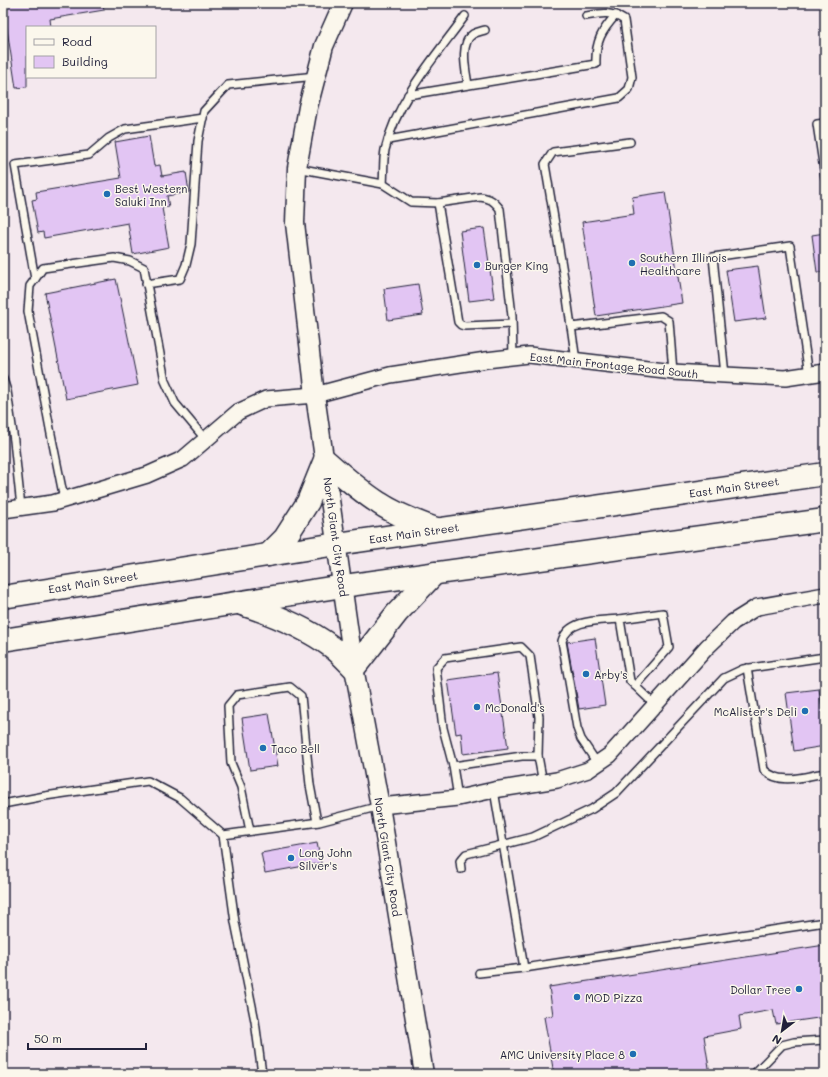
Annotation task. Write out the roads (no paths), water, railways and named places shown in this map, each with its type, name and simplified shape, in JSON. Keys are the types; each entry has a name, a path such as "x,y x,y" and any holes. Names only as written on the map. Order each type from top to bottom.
{"highway":[{"path":"268,554 285,538 305,508 325,460 356,487 380,504 411,520 437,530"},
{"name":"East Main Street","path":"3,597 268,554 825,474"},
{"path":"3,640 343,586 825,520"},
{"path":"239,603 266,612 312,634 332,647 354,668 397,613 435,573"}],"street":[{"name":"North Giant City Road","path":"343,3 324,46 308,108 296,168 295,223 315,395 354,668 380,806 424,1074"},
{"name":"East Main Frontage Road South","path":"3,510 53,503 147,475 183,459 238,412 266,399 315,395 390,375 529,355 673,372 725,375 785,378 825,372"},
{"path":"380,806 458,798 494,790 558,780 588,770 610,755 707,647 733,622 757,608 825,595"}],"lane":[{"path":"388,140 619,98 629,89 632,77 624,20 616,15 604,13 586,16"},
{"path":"408,95 596,64 595,52 598,42 606,26 616,15"},
{"path":"383,184 385,152 388,140 408,95 465,16"},
{"path":"468,85 464,53 467,42 472,34 485,30"},
{"path":"146,284 180,279 186,265 191,244 198,141 204,111 228,85 316,76"},
{"path":"35,279 15,164 89,155 109,138 125,129 202,118"},
{"path":"825,123 817,124 825,177"},
{"path":"576,361 545,164 553,152 630,142"},
{"path":"296,168 383,184 411,202 491,199 500,208 512,324 513,357"},
{"path":"438,202 458,322 465,326 512,324"},
{"path":"725,375 713,257 790,246 809,375"},
{"path":"64,499 28,311 30,286 43,268 114,258 130,262 144,268 164,381 175,403 206,440"},
{"path":"571,327 661,316 669,321 673,372"},
{"path":"3,379 11,420 21,507"},
{"path":"597,763 581,739 577,728 562,641 564,633 577,624 663,613 669,647 636,686"},
{"path":"620,619 630,681 655,705"},
{"path":"458,798 453,766 443,728 436,668 445,658 521,647 530,656 538,717 535,756 543,783"},
{"path":"461,869 460,861 466,854 533,837 592,809 616,793 724,678 743,668 825,657"},
{"path":"747,668 764,770 770,775 787,780 825,773"},
{"path":"250,831 241,787 231,763 228,706 237,695 290,687 301,696 310,785 317,822"},
{"path":"453,766 522,756 535,756"},
{"path":"3,804 45,796 148,781 180,798 223,835 235,922 255,1021 262,1074"},
{"path":"494,790 524,968"},
{"path":"223,835 317,822 380,806"},
{"path":"479,973 524,968 825,922"},
{"path":"754,1074 782,1045 794,1042 825,1040"}],"place":[{"name":"Best Western Saluki Inn","path":"107,194"},
{"name":"Southern Illinois Healthcare","path":"632,263"},
{"name":"Burger King","path":"477,265"},
{"name":"Arby's","path":"586,674"},
{"name":"McDonald's","path":"477,707"},
{"name":"McAlister's Deli","path":"805,711"},
{"name":"Taco Bell","path":"263,748"},
{"name":"Long John Silver's","path":"291,858"},
{"name":"Dollar Tree","path":"799,989"},
{"name":"MOD Pizza","path":"577,997"},
{"name":"AMC University Place 8","path":"633,1054"}]}
